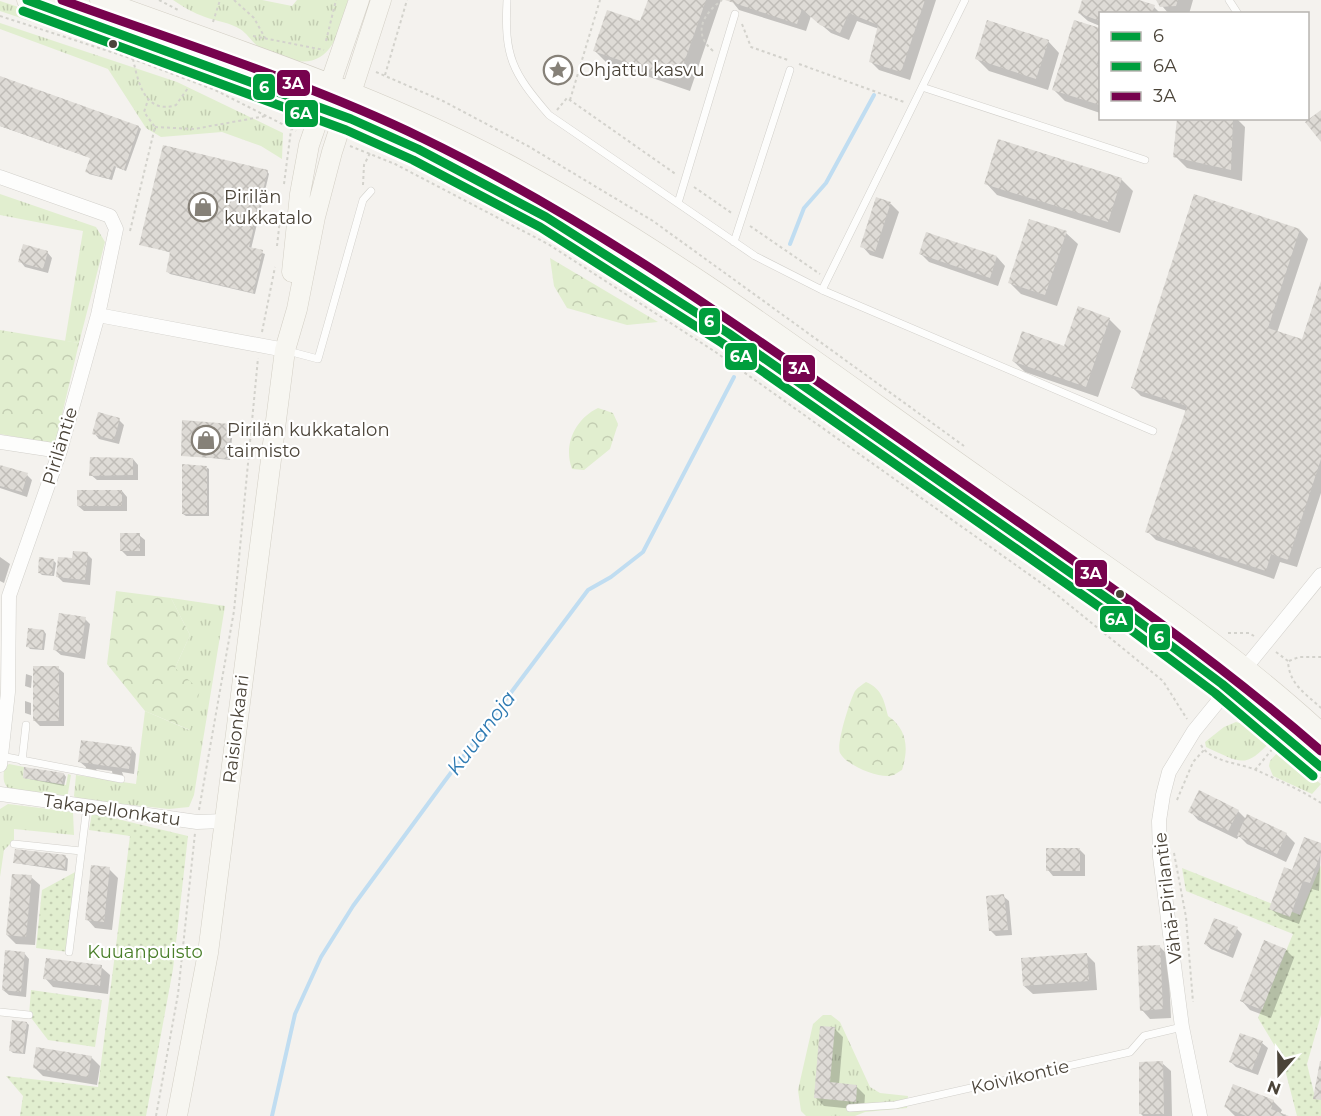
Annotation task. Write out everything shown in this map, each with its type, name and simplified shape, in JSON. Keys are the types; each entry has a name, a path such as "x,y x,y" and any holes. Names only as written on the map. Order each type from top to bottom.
{"main road":[{"path":"27,0 345,116 500,190 602,248 699,313 1144,624 1230,690 1321,766"},
{"path":"100,0 354,92 517,169 613,224 1136,588 1245,669 1321,733"},
{"name":"Raisionkaari","path":"177,1116 208,953 286,346 287,306 300,194 312,136 359,0"},
{"name":"Raisionkaari","path":"286,346 297,309 315,217 335,142 354,92 381,0"}],"street":[{"name":"Piriläntie","path":"0,177 110,216 116,229 98,315 60,451 5,596 8,692 0,760"},
{"path":"98,315 260,345 286,346"},
{"path":"0,442 60,451"},
{"name":"Vähä-Pirilantie","path":"1200,1116 1182,1027 1160,857 1159,821 1169,772 1194,731 1230,690 1321,576"},
{"name":"Takapellonkatu","path":"0,794 197,822 224,821"}],"lane":[{"path":"507,0 505,35 512,66 526,88 549,115 734,242 822,290 1153,431"},
{"path":"822,290 965,0"},
{"path":"678,203 722,58 738,17"},
{"path":"734,242 790,70"},
{"path":"922,87 1145,160"},
{"path":"286,346 318,359 363,200 371,191"},
{"path":"22,761 26,725"},
{"path":"0,760 22,761 121,780"},
{"path":"69,952 87,806"},
{"path":"14,844 81,851"},
{"path":"0,1012 29,1015"},
{"name":"Koivikontie","path":"850,1108 895,1105 1130,1052 1144,1036 1182,1027"}],"path":[{"path":"213,21 220,0"},
{"path":"234,0 250,13 265,38"},
{"path":"324,50 336,0"},
{"path":"385,75 407,0"},
{"path":"570,100 600,0"},
{"path":"722,0 704,17 701,27 704,43 722,58"},
{"path":"0,16 133,59 215,90 291,130 312,136"},
{"path":"738,17 751,47 913,105"},
{"path":"111,53 112,47"},
{"path":"133,59 141,92 154,104 166,107 176,105 188,88"},
{"path":"154,127 194,129 266,116"},
{"path":"283,191 291,130"},
{"path":"335,142 370,153 548,244 714,351 1051,590 1162,681 1204,750 1223,760 1255,770 1321,803"},
{"path":"363,200 364,165 370,153"},
{"path":"277,250 282,200"},
{"path":"156,1116 178,993 197,822 234,611 260,345 276,262"},
{"path":"759,298 966,447"},
{"path":"1220,627 1230,634 1249,633 1288,662"},
{"path":"1288,662 1299,657 1321,657"},
{"path":"1288,662 1288,675 1321,708"},
{"path":"1255,770 1276,744"},
{"path":"1174,809 1193,762 1204,750"},
{"path":"1173,847 1186,917 1194,1013"}],"green space":[{"path":"173,0 262,0 292,6 297,0 348,0 337,35 330,48 311,61 297,61 261,48 236,27 189,10"},
{"path":"0,1 34,12 88,37 86,40 0,11"},
{"path":"0,23 177,82 283,133 282,159 261,146 222,132 161,137 146,128 108,69 0,29"},
{"path":"0,194 96,227 105,242 79,343 65,341 83,231 0,215"},
{"path":"550,258 658,322 627,325 567,308 554,286"},
{"path":"0,330 79,343 55,444 0,434"},
{"path":"598,408 613,413 618,424 610,449 584,470 572,469 569,451 573,434 583,419"},
{"path":"116,591 171,598 190,635 175,668 200,690 190,730 145,711 107,664"},
{"path":"171,598 225,606 194,795 189,807 169,809 76,799 74,796 76,775 136,784 145,711 189,730 175,668 190,635"},
{"path":"866,682 879,692 884,700 888,716 899,727 905,740 902,770 891,776 877,775 862,769 848,762 840,753 842,732 850,703 855,691"},
{"path":"1236,722 1261,729 1274,738 1256,755 1243,760 1236,760 1206,747 1205,742 1224,727"},
{"path":"1283,746 1297,765 1321,784 1312,794 1273,776 1269,766 1270,761"},
{"path":"9,764 24,767 23,778 66,785 68,774 71,775 67,799 26,795 11,790 5,785 4,778 4,768"},
{"path":"8,804 73,812 74,835 14,829 14,840 4,850 0,877 0,809"},
{"name":"Kuuanpuisto","path":"92,813 188,836 173,969 146,1116 20,1116 23,1096 6,1076 98,1087 130,836 89,830"},
{"path":"1321,865 1321,1015 1307,1064 1314,1093 1321,1095 1321,1116 1297,1116 1282,1058 1258,1018 1293,934 1186,891 1182,868 1300,915"},
{"path":"79,870 69,952 36,948 42,890"},
{"path":"31,990 102,1000 95,1047 48,1040 29,1015"},
{"path":"823,1015 831,1015 840,1022 870,1087 880,1093 908,1096 907,1108 865,1112 855,1116 806,1116 801,1111 798,1090 813,1024"}],"building":[{"path":"648,0 706,0 678,80 593,51 607,10 640,21"},
{"path":"725,0 925,0 901,72 869,62 878,25 849,13 840,33 820,25 802,9 797,24"},
{"path":"1082,0 1139,0 1155,5 1153,12 1099,12 1099,21 1078,13"},
{"path":"1156,0 1178,0 1176,6 1160,7"},
{"path":"987,20 1049,40 1036,79 975,59"},
{"path":"1074,20 1099,28 1097,64 1099,65 1099,105 1052,90"},
{"path":"0,76 139,126 124,170 114,166 109,179 85,172 90,158 0,126"},
{"path":"1321,110 1321,142 1305,122"},
{"path":"1177,120 1233,120 1231,170 1173,157"},
{"path":"998,139 1122,178 1108,222 984,184"},
{"name":"Pirilän kukkatalo","path":"163,145 268,170 249,247 263,250 253,293 166,272 170,252 139,245"},
{"path":"1194,194 1300,229 1268,328 1302,339 1321,281 1321,459 1288,560 1271,554 1266,571 1145,532 1187,406 1131,388"},
{"path":"876,197 891,202 875,252 860,247"},
{"path":"1029,219 1067,231 1045,295 1008,283"},
{"path":"926,232 997,256 990,278 919,254"},
{"path":"23,244 48,251 43,269 18,262"},
{"path":"1078,306 1110,318 1086,387 1012,361 1022,331 1064,346"},
{"path":"98,412 120,418 114,440 92,434"},
{"name":"Pirilän kukkatalon taimisto","path":"182,420 231,424 229,459 181,456"},
{"path":"90,457 133,458 133,475 89,476"},
{"path":"182,464 207,466 207,514 182,514"},
{"path":"0,465 28,473 22,492 0,486"},
{"path":"77,490 122,490 122,506 77,506"},
{"path":"120,533 140,533 140,551 120,551"},
{"path":"73,551 88,552 85,580 56,577 58,557 72,558"},
{"path":"39,557 54,559 52,575 38,573"},
{"path":"59,613 86,617 80,654 53,650"},
{"path":"28,628 44,630 42,649 26,647"},
{"path":"33,666 59,666 59,721 33,721"},
{"path":"81,740 132,747 129,769 78,762"},
{"path":"24,767 64,773 62,784 23,778"},
{"path":"1199,790 1239,810 1228,831 1188,812"},
{"path":"1247,814 1287,833 1277,854 1237,836"},
{"path":"1304,837 1321,843 1321,853 1310,883 1303,881 1290,917 1269,909 1284,867 1292,870"},
{"path":"1046,848 1080,848 1080,871 1046,871"},
{"path":"15,849 66,855 65,869 13,863"},
{"path":"91,865 110,867 104,922 85,920"},
{"path":"12,874 32,875 26,937 6,935"},
{"path":"1004,894 1008,930 989,931 986,896"},
{"path":"1214,918 1238,927 1227,953 1204,944"},
{"path":"1264,940 1286,949 1262,1010 1240,1001"},
{"path":"1160,945 1163,1009 1140,1011 1137,946"},
{"path":"5,950 25,952 21,992 2,990"},
{"path":"1087,953 1089,981 1023,986 1021,958"},
{"path":"46,958 102,965 100,986 43,979"},
{"path":"12,1020 27,1022 23,1053 9,1051"},
{"path":"820,1026 835,1027 830,1082 857,1085 856,1102 814,1098"},
{"path":"1240,1033 1263,1041 1252,1070 1229,1062"},
{"path":"36,1047 92,1056 88,1077 33,1068"},
{"path":"1163,1061 1164,1114 1139,1114 1139,1062"},
{"path":"1321,1061 1321,1100 1313,1099"},
{"path":"1233,1084 1274,1100 1271,1109 1289,1116 1246,1116 1224,1107"}],"waterway":[{"path":"790,244 804,208 826,183 874,95"},
{"name":"Kuuanoja","path":"272,1116 295,1014 321,957 353,906 588,590 611,577 643,552 734,377"}],"transit line":[{"name":"6","path":"27,0 351,119 418,149 546,217 728,333 1118,606 1222,684 1321,767"},
{"name":"3A","path":"62,0 244,64 335,99 422,138 549,206 611,243 732,322 1068,556 1222,670 1321,751"},
{"name":"6A","path":"23,11 346,130 413,160 540,227 722,343 1111,615 1215,693 1313,776"}],"place":[{"name":"Ohjattu kasvu","path":"558,70"},
{"name":"Pirilän kukkatalo","path":"203,207"},
{"name":"Pirilän kukkatalon taimisto","path":"206,440"}]}
